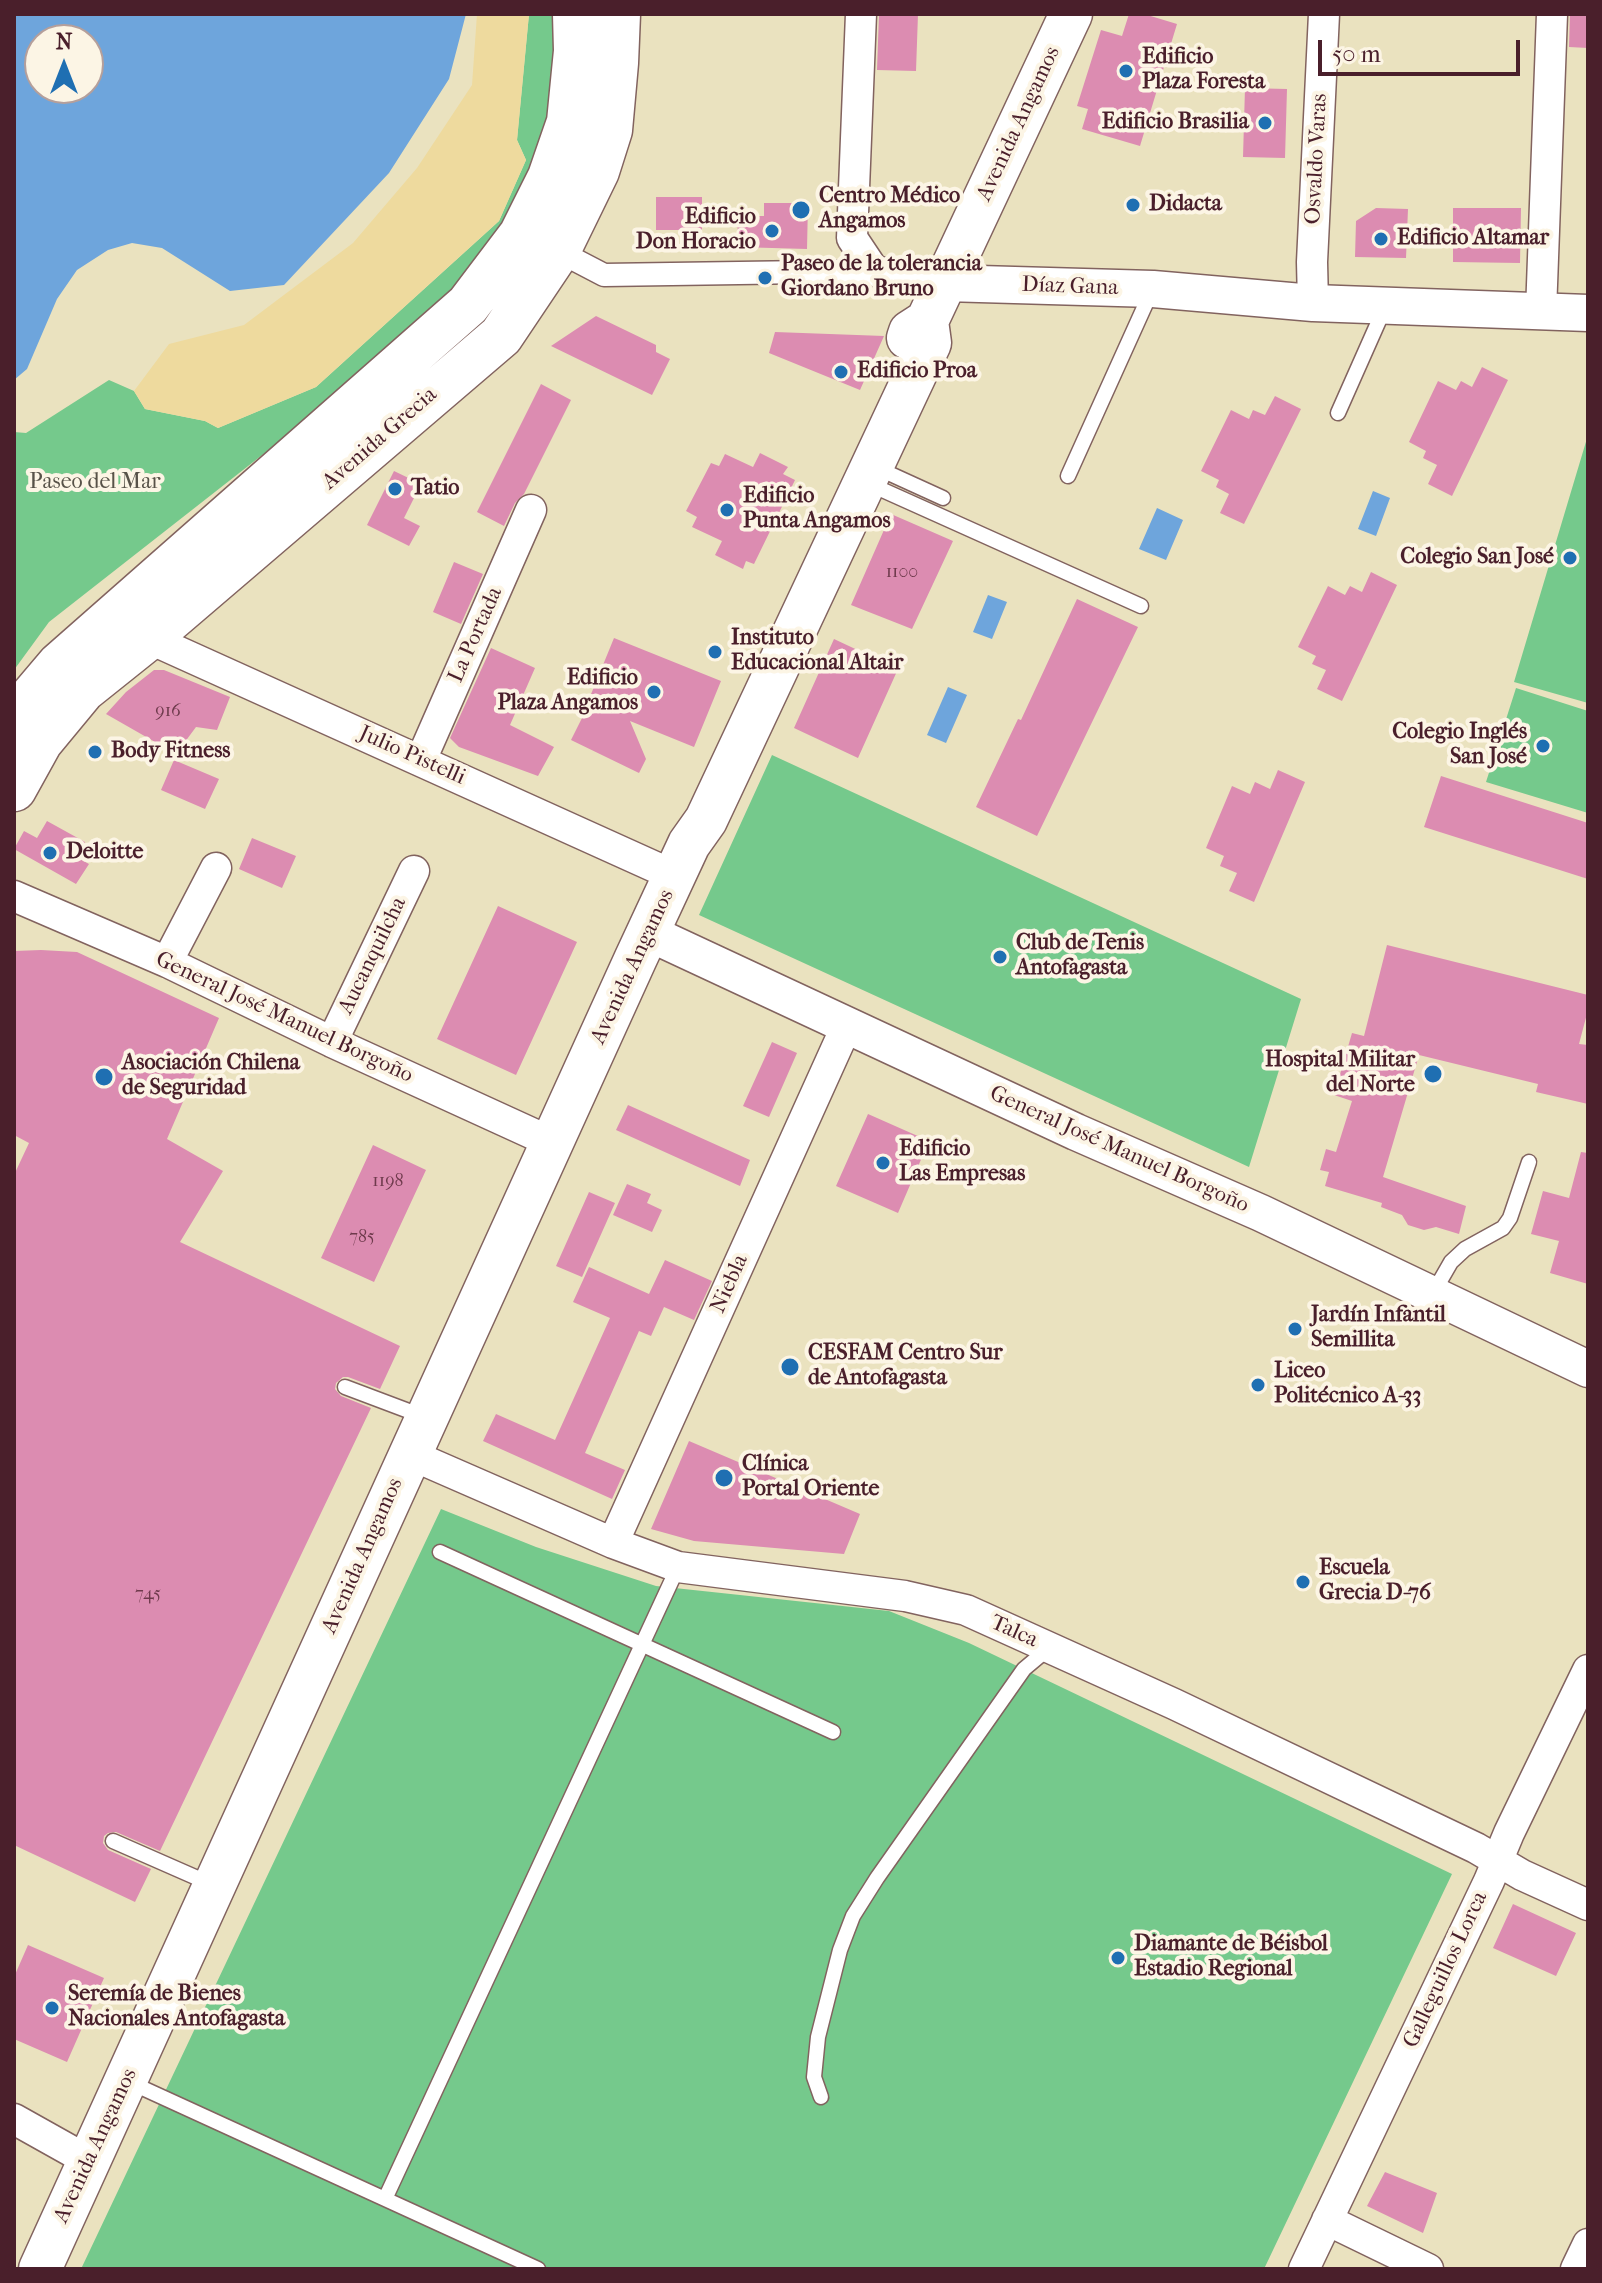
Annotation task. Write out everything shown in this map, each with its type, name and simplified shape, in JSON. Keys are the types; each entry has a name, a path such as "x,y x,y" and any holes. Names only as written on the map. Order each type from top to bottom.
{"highway":[{"name":"Avenida Grecia","path":"14,718 59,665 468,305 521,235 550,177 569,122 576,51 575,14"},
{"name":"Avenida Grecia","path":"14,789 40,742 83,690 501,336 558,251 597,171 610,130 618,14"}],"main road":[{"name":"Avenida Angamos","path":"682,860 689,815 910,332 927,321 1071,14"},
{"name":"Avenida Angamos","path":"40,2269 682,860 706,820 930,343 927,321"}],"street":[{"path":"861,14 852,238 874,271"},
{"name":"Osvaldo Varas","path":"1313,303 1312,262 1324,14"},
{"path":"1541,312 1552,14"},
{"name":"Díaz Gana","path":"558,251 604,275 874,271 945,283 1153,289 1313,303 1588,313"},
{"name":"La Portada","path":"421,760 531,510"},
{"name":"Julio Pistelli","path":"148,638 421,760 682,860"},
{"path":"167,962 216,868"},
{"name":"Aucanquilcha","path":"332,1042 414,871"},
{"name":"General José Manuel Borgoño","path":"14,896 167,962 553,1143"},
{"name":"General José Manuel Borgoño","path":"649,933 1076,1132 1261,1213 1588,1369"},
{"name":"Niebla","path":"613,1543 847,1025"},
{"name":"Talca","path":"418,1436 613,1543 678,1567 905,1596 966,1610 1174,1704 1588,1905"},
{"name":"Galleguillos Lorca","path":"1304,2269 1588,1670"},
{"path":"14,2119 89,2161"},
{"path":"1327,2220 1428,2269"},
{"path":"1576,2269 1588,2244"}],"lane":[{"path":"1068,476 1153,289"},
{"path":"1338,413 1386,306"},
{"path":"868,473 943,498"},
{"path":"868,473 1141,606"},
{"path":"1432,1295 1451,1262 1465,1249 1503,1228 1510,1218 1529,1162"},
{"path":"345,1387 418,1436"},
{"path":"440,1552 833,1732"},
{"path":"385,2199 678,1567"},
{"path":"821,2097 814,2077 818,2037 840,1950 853,1916 1024,1669 1049,1648"},
{"path":"113,1841 214,1885"},
{"path":"127,2081 538,2269"}],"green space":[{"name":"Paseo del Mar","path":"529,14 568,14 546,173 460,300 49,622 14,670 14,432 26,433 109,380 134,391 145,409 205,421 218,428 316,387 499,221 526,160 517,140"},
{"name":"Colegio San José","path":"1588,435 1588,703 1514,682"},
{"name":"Colegio Inglés San José","path":"1516,688 1588,711 1588,813 1486,782"},
{"name":"Club de Tenis Antofagasta","path":"772,755 1301,999 1249,1167 699,915"},
{"path":"441,1509 536,1547 656,1586 889,1611 969,1643 1452,1874 1264,2269 81,2269"}],"sand":[{"path":"477,14 529,14 517,140 526,160 499,221 316,387 218,428 205,421 145,409 134,391 169,344 244,325 353,243 417,168 472,85"}],"water":[{"path":"14,14 466,14 449,79 389,173 284,285 230,291 162,248 132,243 108,250 77,270 57,299 27,369 14,380"},
{"path":"1373,491 1390,498 1376,536 1358,529"},
{"path":"1157,508 1183,520 1166,560 1139,549"},
{"path":"988,595 1007,602 992,639 973,632"},
{"path":"948,687 967,695 946,743 927,735"}],"building":[{"path":"879,14 918,14 916,71 877,70"},
{"name":"Edificio Plaza Foresta","path":"1129,14 1144,14 1177,24 1140,146 1082,129 1088,109 1077,106 1101,30 1122,36"},
{"path":"1570,14 1588,14 1588,48 1569,47"},
{"name":"Edificio Brasilia","path":"1245,88 1287,89 1285,158 1243,157"},
{"path":"656,197 702,197 702,230 656,230"},
{"name":"Edificio Don Horacio","path":"764,203 808,203 807,249 737,247 738,216 764,216"},
{"name":"Edificio Altamar","path":"1376,208 1408,209 1406,258 1355,257 1356,221"},
{"path":"1453,208 1521,208 1520,263 1453,262"},
{"path":"596,316 656,345 656,352 670,359 652,395 551,346"},
{"name":"Edificio Proa","path":"775,332 884,336 860,390 769,353"},
{"path":"1482,367 1508,380 1452,496 1428,484 1437,465 1423,458 1426,451 1409,442 1438,381 1456,390 1461,381 1472,387"},
{"path":"541,384 571,400 524,494 515,503 504,526 477,512"},
{"path":"1275,396 1301,409 1244,524 1220,513 1229,494 1216,487 1219,480 1201,471 1231,410 1249,419 1253,410 1265,415"},
{"name":"Edificio Punta Angamos","path":"760,453 788,467 783,474 795,480 754,564 746,561 743,569 715,555 722,541 692,527 697,517 686,511 711,463 719,466 725,454 753,467"},
{"path":"394,471 421,484 404,518 420,526 409,546 367,525"},
{"path":"891,514 953,541 912,629 851,605"},
{"path":"454,562 483,574 461,624 433,612"},
{"path":"1371,572 1397,585 1342,701 1317,689 1326,670 1312,664 1316,656 1298,647 1328,586 1345,595 1350,586 1362,592"},
{"path":"1077,599 1138,627 1037,836 976,807 1018,719 1021,720"},
{"name":"Edificio Plaza Angamos","path":"614,638 721,681 694,747 630,721 646,759 639,773 571,740 589,704"},
{"path":"834,639 898,669 858,758 794,728"},
{"path":"491,648 535,668 510,725 554,747 538,776 459,747 450,738"},
{"path":"154,670 164,670 230,697 217,730 196,727 176,754 106,714 126,692"},
{"path":"174,760 219,779 205,809 161,790"},
{"path":"1278,770 1305,782 1254,902 1229,891 1237,873 1220,866 1224,856 1206,848 1232,786 1250,794 1255,782 1270,789"},
{"path":"1441,776 1588,823 1588,879 1424,827"},
{"name":"Deloitte","path":"47,821 85,842 76,857 89,864 76,884 14,849 24,831 37,838"},
{"path":"252,838 296,856 282,888 239,869"},
{"path":"498,906 577,942 516,1075 437,1039"},
{"path":"1387,945 1588,995 1588,1010 1579,1044 1588,1045 1588,1104 1536,1092 1538,1084 1419,1055 1383,1177 1466,1206 1459,1234 1436,1227 1424,1230 1408,1225 1402,1215 1381,1207 1382,1203 1325,1186 1329,1172 1320,1170 1326,1149 1336,1152 1352,1101 1334,1095 1352,1033 1364,1036"},
{"path":"14,951 77,952 219,1018 167,1139 223,1171 180,1242 400,1346 380,1389 348,1377 336,1383 335,1389 341,1396 371,1408 160,1851 116,1832 104,1836 103,1843 108,1850 151,1869 135,1902 14,1845 14,1175 29,1143 14,1135"},
{"path":"772,1042 797,1053 769,1117 743,1106"},
{"path":"628,1105 750,1160 740,1186 616,1130"},
{"name":"Edificio Las Empresas","path":"868,1114 929,1141 898,1213 836,1186"},
{"path":"373,1145 426,1170 374,1282 321,1258"},
{"path":"1581,1152 1588,1153 1588,1284 1550,1273 1559,1241 1531,1234 1543,1191 1569,1198"},
{"path":"627,1184 651,1194 647,1203 662,1210 652,1232 613,1215"},
{"path":"589,1192 615,1203 582,1277 556,1266"},
{"path":"665,1260 712,1281 694,1320 664,1307 651,1336 639,1331 585,1453 625,1470 612,1499 483,1441 496,1414 555,1440 610,1318 573,1302 589,1267 649,1294"},
{"name":"Clínica Portal Oriente","path":"689,1441 860,1514 844,1554 694,1541 651,1529"},
{"path":"1513,1904 1576,1933 1556,1976 1493,1948"},
{"name":"Seremía de Bienes Nacionales Antofagasta","path":"28,1945 104,1978 67,2062 14,2039 14,1977"},
{"path":"1385,2172 1437,2193 1423,2233 1367,2206"}],"place":[{"name":"Edificio Plaza Foresta","path":"1126,71"},
{"name":"Edificio Brasilia","path":"1265,123"},
{"name":"Didacta","path":"1133,205"},
{"name":"Centro Médico Angamos","path":"801,210"},
{"name":"Edificio Don Horacio","path":"772,231"},
{"name":"Edificio Altamar","path":"1381,239"},
{"name":"Paseo de la tolerancia Giordano Bruno","path":"765,278"},
{"name":"Edificio Proa","path":"841,372"},
{"name":"Tatio","path":"395,489"},
{"name":"Edificio Punta Angamos","path":"727,510"},
{"name":"Colegio San José","path":"1570,558"},
{"name":"Instituto Educacional Altair","path":"715,652"},
{"name":"Edificio Plaza Angamos","path":"654,692"},
{"name":"Colegio Inglés San José","path":"1543,746"},
{"name":"Body Fitness","path":"95,752"},
{"name":"Deloitte","path":"50,853"},
{"name":"Club de Tenis Antofagasta","path":"1000,957"},
{"name":"Hospital Militar del Norte","path":"1433,1074"},
{"name":"Asociación Chilena de Seguridad","path":"104,1077"},
{"name":"Edificio Las Empresas","path":"883,1163"},
{"name":"Jardín Infantil Semillita","path":"1295,1329"},
{"name":"CESFAM Centro Sur de Antofagasta","path":"790,1367"},
{"name":"Liceo Politécnico A-33","path":"1258,1385"},
{"name":"Clínica Portal Oriente","path":"724,1478"},
{"name":"Escuela Grecia D-76","path":"1303,1582"},
{"name":"Diamante de Béisbol Estadio Regional","path":"1118,1958"},
{"name":"Seremía de Bienes Nacionales Antofagasta","path":"52,2008"}]}
